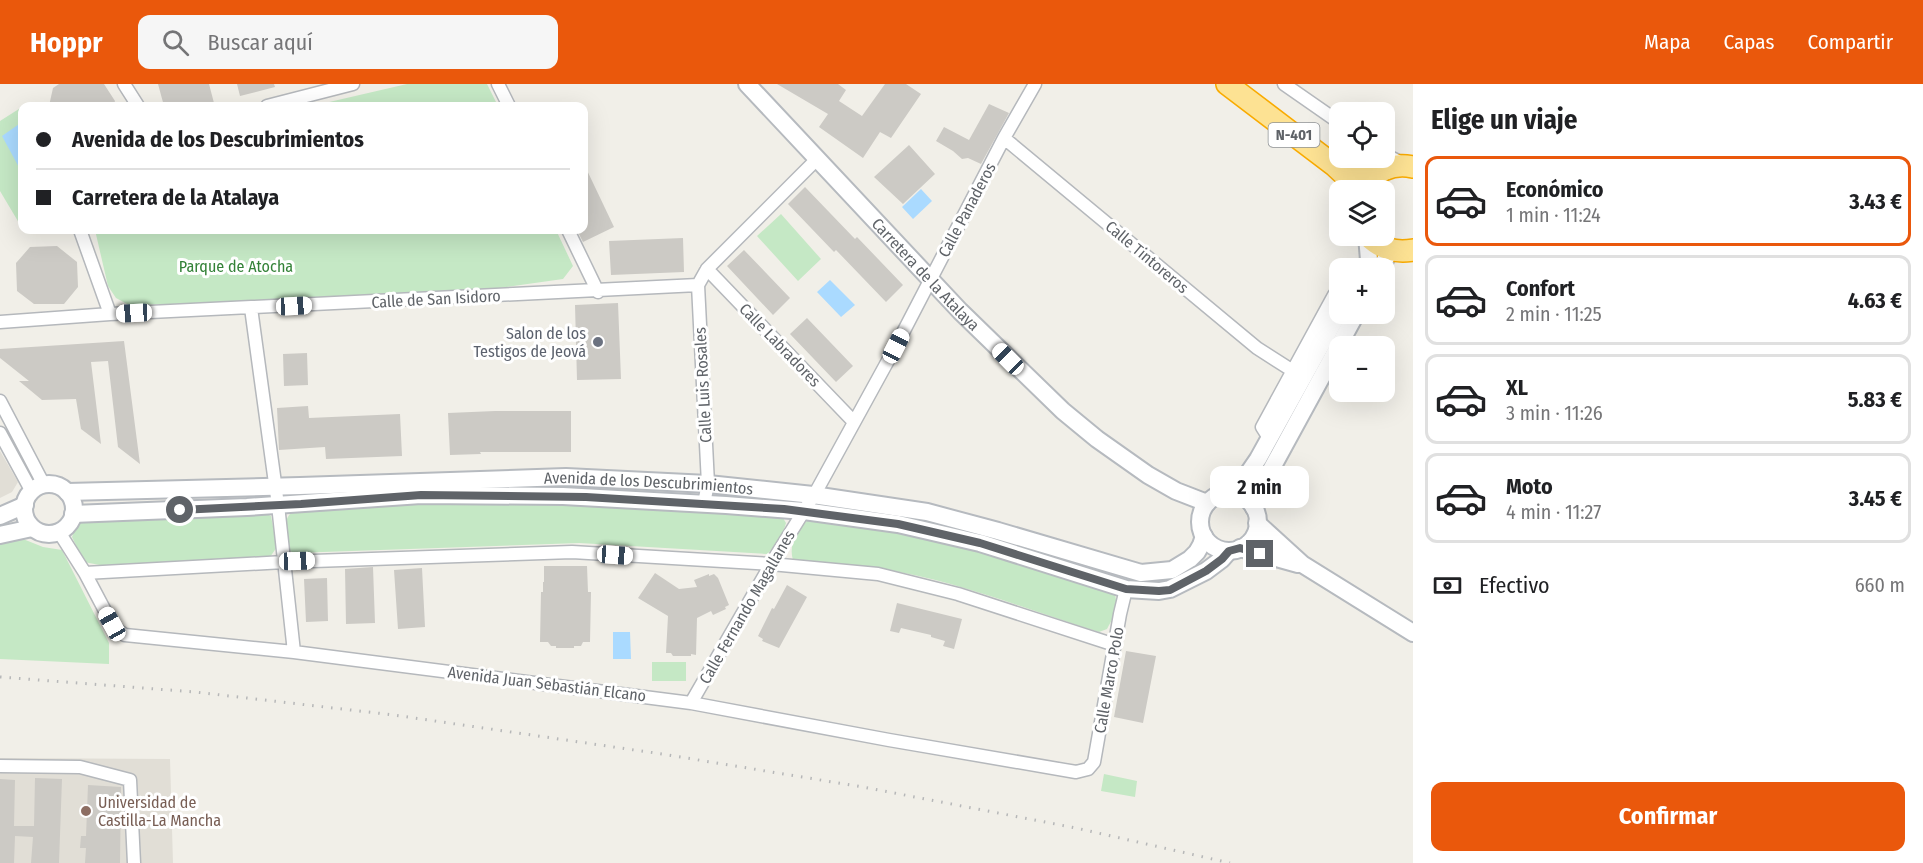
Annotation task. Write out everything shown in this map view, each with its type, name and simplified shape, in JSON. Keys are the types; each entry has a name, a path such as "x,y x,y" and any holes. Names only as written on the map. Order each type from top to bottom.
{"highway":[{"name":"N-401","path":"1227,84 1335,166 1350,180"},
{"name":"N-401","path":"1239,84 1329,147"},
{"path":"1369,180 1401,164"},
{"path":"1388,258 1413,250"}],"street":[{"path":"124,84 135,102"},
{"path":"283,102 353,84"},
{"path":"498,84 507,102"},
{"name":"Carretera de la Atalaya","path":"747,84 1000,351 1063,411 1148,475 1204,508"},
{"name":"Calle Panaderos","path":"813,495 1035,84"},
{"path":"1284,84 1329,115"},
{"name":"Calle Tintoreros","path":"1004,138 1257,348 1293,370"},
{"path":"698,285 707,269 817,159"},
{"path":"81,234 111,314"},
{"path":"570,234 598,292"},
{"name":"Calle Labradores","path":"707,269 854,422"},
{"name":"Calle de San Isidoro","path":"0,322 111,314 598,292 698,285"},
{"name":"Calle Luis Rosales","path":"698,285 708,484 704,503"},
{"path":"1269,438 1262,427 1329,304"},
{"path":"251,308 278,505 294,652"},
{"path":"1302,564 1216,548 1204,536 1201,529 1204,508 1220,494 1238,488 1244,481 1333,324"},
{"path":"1234,550 1252,538 1260,490 1351,324"},
{"path":"0,401 34,494 25,513 32,528"},
{"path":"0,433 34,494"},
{"name":"Avenida de los Descubrimientos","path":"67,492 566,477 708,484 813,495 927,512 1141,573 1172,570 1197,552 1204,536"},
{"path":"0,516 52,485 67,492 71,498 73,514 66,528 59,532 45,534 32,528 0,535"},
{"path":"1228,493 1244,498 1256,515 1302,564 1413,633"},
{"name":"Avenida de los Descubrimientos","path":"73,514 278,505 421,495 563,496 704,503 804,511 898,524 980,543 1126,589 1159,591 1170,590 1206,571 1234,550"},
{"name":"Calle Fernando Magallanes","path":"691,703 813,495"},
{"name":"Avenida Juan Sebastián Elcano","path":"59,532 85,573 112,624 120,632 126,634 294,652 691,703 1038,767 1076,772 1088,769"},
{"path":"85,573 284,562 572,552 771,564 878,574 958,594 1115,645"},
{"name":"Calle Marco Polo","path":"1088,769 1094,762 1126,589"},
{"path":"0,766 81,767 130,780 134,863"}],"shaded area":[{"path":"0,451 18,482 12,492 0,498"},
{"name":"Universidad de Castilla-La Mancha","path":"0,758 170,759 173,863 0,863"}],"green space":[{"path":"407,84 487,84 496,102 329,102"},
{"path":"18,110 18,221 0,191 0,121"},
{"path":"781,214 821,259 798,281 757,236"},
{"name":"Parque de Atocha","path":"96,234 558,234 573,266 563,279 416,300 129,305 116,298 108,286"},
{"path":"432,503 620,503 783,518 786,523 779,540 767,554 579,543 294,553 290,551 286,524 294,510"},
{"path":"261,511 271,516 277,547 270,557 105,566 84,562 72,537 79,520"},
{"path":"809,519 891,528 957,543 1112,589 1116,599 1114,614 1107,629 1099,632 937,580 861,566 799,562 793,560 793,543 801,527"},
{"path":"18,537 43,547 62,550 109,643 109,664 0,659 0,542"},
{"path":"652,662 686,662 686,681 652,681"},
{"path":"1104,774 1137,781 1135,797 1101,791"}],"water":[{"path":"18,125 18,166 2,136"},
{"path":"921,189 932,201 913,219 902,207"},
{"path":"830,280 855,305 841,317 817,292"},
{"path":"613,632 630,632 631,659 613,659"}],"building":[{"path":"59,84 104,84 115,101 50,102 53,88"},
{"path":"158,84 209,84 214,102 163,102"},
{"path":"237,84 274,84 275,87 240,96"},
{"path":"777,84 838,84 846,90 839,101 862,116 885,84 906,84 921,94 891,138 880,132 863,158 819,127 828,114"},
{"path":"989,104 1009,113 981,164 968,158 962,159 936,141 944,127 969,140"},
{"path":"909,145 935,174 903,204 874,177"},
{"path":"588,172 614,227 583,242 579,234 588,234"},
{"path":"805,187 903,285 886,302 788,204"},
{"path":"683,238 684,272 611,275 609,241"},
{"path":"57,246 77,262 78,287 64,304 34,304 17,291 16,263 30,247"},
{"path":"744,250 790,298 773,315 727,266"},
{"name":"Salon de los Testigos de Jeová","path":"618,303 621,379 577,380 575,305"},
{"path":"807,318 853,366 836,382 790,334"},
{"path":"124,341 140,464 118,447 108,361 91,362 101,444 81,429 76,399 42,400 19,381 29,381 0,358 0,349"},
{"path":"307,353 308,385 284,386 283,354"},
{"path":"308,406 309,418 400,414 402,456 326,459 325,447 279,450 277,408"},
{"path":"571,411 571,452 480,452 481,454 450,455 448,413"},
{"path":"544,566 587,566 588,592 591,592 590,642 583,642 581,646 574,646 574,648 556,648 548,642 540,642"},
{"path":"373,567 375,623 346,624 345,569"},
{"path":"422,568 425,627 398,629 394,570"},
{"path":"655,573 679,589 697,587 694,580 709,574 709,576 714,574 718,578 729,605 725,607 726,609 713,615 711,611 697,618 696,655 673,656 671,653 666,653 668,616 638,598"},
{"path":"327,578 328,621 306,622 304,579"},
{"path":"787,585 807,597 779,648 762,641 763,639 758,636"},
{"path":"897,603 962,619 954,649 943,646 945,641 931,637 931,635 901,628 899,633 890,631"},
{"path":"1126,651 1156,656 1143,723 1114,717"},
{"path":"35,778 62,779 59,863 31,863 33,837 15,836 14,863 0,863 0,779 15,780 14,826 34,826"},
{"path":"88,785 121,787 120,863 85,863 86,848 80,848 81,836 86,836"}],"railway":[{"path":"0,677 195,692 394,715 662,754 863,787 1076,828 1230,863"}],"place":[{"name":"Salon de los Testigos de Jeová","path":"598,342"},
{"name":"Universidad de Castilla-La Mancha","path":"86,811"}],"route":[{"path":"180,510 421,495 586,497 784,509 898,524 980,543 1126,589 1159,591 1170,590 1206,571 1229,551 1240,548 1260,554"}]}
